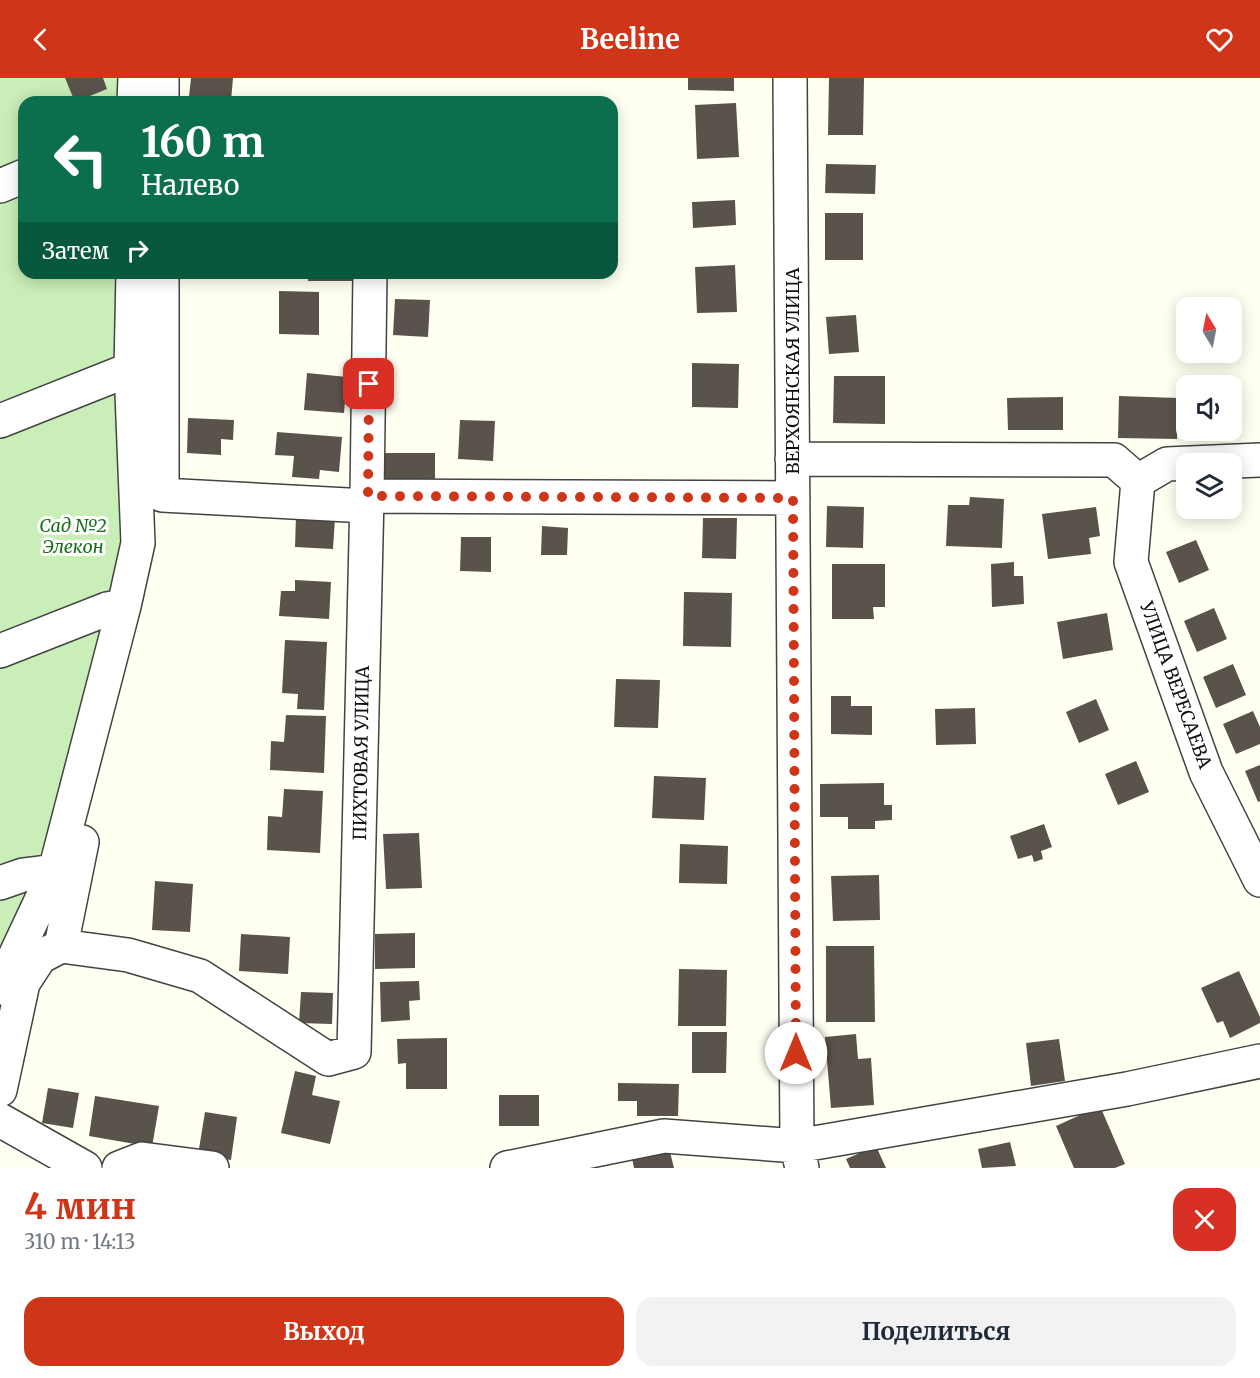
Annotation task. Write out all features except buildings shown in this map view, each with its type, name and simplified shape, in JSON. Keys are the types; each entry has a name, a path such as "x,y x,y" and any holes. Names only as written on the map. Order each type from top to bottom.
{"street":[{"path":"135,78 135,96"},
{"path":"162,78 162,96"},
{"name":"ВЕРХОЯНСКАЯ УЛИЦА","path":"790,78 800,1157"},
{"path":"0,186 18,178"},
{"path":"0,988 54,871 124,606 138,543 131,369 133,279"},
{"path":"162,279 162,495 367,501 793,498"},
{"name":"ПИХТОВАЯ УЛИЦА","path":"61,946 128,955 200,975 328,1059 354,1052 370,279"},
{"path":"0,421 131,369"},
{"path":"792,459 1114,460 1138,481 1167,464 1260,460"},
{"name":"УЛИЦА ВЕРЕСАЕВА","path":"1138,481 1131,562 1206,772 1260,880"},
{"path":"0,651 107,609 124,606"},
{"path":"0,1090 23,983 40,957 61,946 94,780"},
{"path":"0,883 23,875 54,871"},
{"path":"507,1168 664,1136 800,1157 1260,1061"},
{"path":"0,1120 85,1168"},
{"path":"119,1168 141,1159 212,1168"}],"green space":[{"name":"Сад №2 Элекон","path":"0,78 156,78 154,96 18,96 18,279 138,279 147,543 55,914 15,980 0,1027"}],"route":[{"path":"369,384 368,496 793,498 796,1053"}]}
